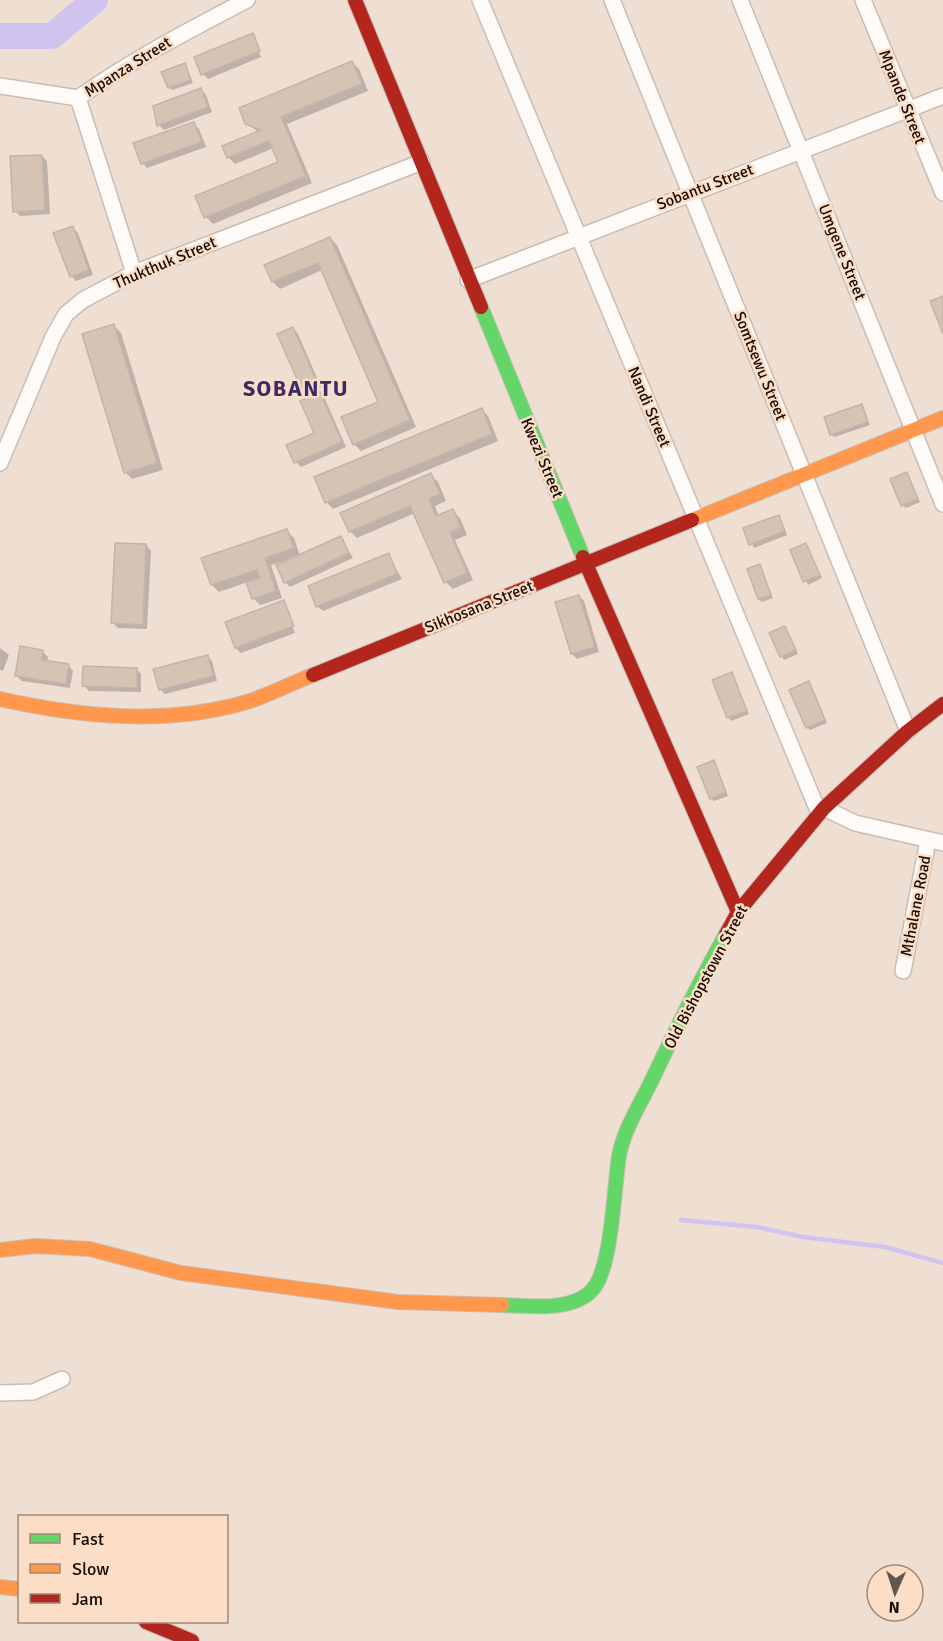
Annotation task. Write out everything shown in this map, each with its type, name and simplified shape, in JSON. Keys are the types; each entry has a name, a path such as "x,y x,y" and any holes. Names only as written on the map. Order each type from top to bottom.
{"street":[{"name":"Mpanza Street","path":"0,86 78,98 160,46 248,0"},
{"name":"Kwezi Street","path":"355,0 586,564 738,912"},
{"name":"Nandi Street","path":"480,0 696,520 822,811"},
{"name":"Somtsewu Street","path":"612,0 908,731"},
{"name":"Umgene Street","path":"740,0 943,504"},
{"name":"Mpande Street","path":"863,0 943,193"},
{"name":"Sobantu Street","path":"468,280 691,191 943,96"},
{"path":"78,98 134,273"},
{"name":"Thukthuk Street","path":"0,464 53,337 66,314 83,300 134,273 422,162"},
{"name":"Sikhosana Street","path":"0,699 51,711 99,718 158,717 249,701 804,477 943,418"},
{"name":"Old Bishopstown Street","path":"0,1250 35,1246 90,1249 181,1274 398,1302 540,1306 561,1304 592,1294 601,1281 620,1152 635,1115 688,1004 738,912 822,811 908,731 943,704"},
{"path":"822,811 855,823 936,842"},
{"name":"Mthalane Road","path":"903,971 936,842"},
{"path":"0,1392 33,1392 62,1380"},
{"path":"0,1587 18,1589"},
{"path":"148,1623 192,1641"}],"building":[{"path":"253,33 260,51 201,75 194,57"},
{"path":"352,61 362,84 281,117 306,176 204,218 195,196 278,162 269,141 227,158 222,146 261,130 245,124 239,108"},
{"path":"185,63 191,80 168,88 161,72"},
{"path":"201,88 208,107 157,126 153,106"},
{"path":"194,122 202,142 141,164 133,143"},
{"path":"42,155 45,210 13,212 10,156"},
{"path":"73,226 89,270 70,277 53,233"},
{"path":"330,237 410,420 353,445 341,417 378,402 318,263 272,282 264,265"},
{"path":"943,296 943,334 930,301"},
{"path":"114,324 157,463 124,473 82,334"},
{"path":"293,327 317,382 301,388 277,334"},
{"path":"320,392 342,442 294,463 286,445 314,433 300,401"},
{"path":"862,404 868,422 830,435 824,417"},
{"path":"482,408 492,434 325,503 314,477"},
{"path":"907,472 918,499 901,506 890,479"},
{"path":"431,473 440,494 429,499 436,516 453,509 461,528 450,532 467,573 444,583 410,506 349,532 340,513"},
{"path":"779,515 785,531 749,545 743,528"},
{"path":"287,529 294,548 265,558 276,591 252,599 246,582 260,578 257,570 211,585 201,558"},
{"path":"341,536 349,553 284,583 276,565"},
{"path":"115,543 146,544 143,625 111,623"},
{"path":"806,543 820,575 803,582 790,550"},
{"path":"389,553 397,574 316,607 308,586"},
{"path":"760,564 771,595 758,599 747,569"},
{"path":"579,595 595,647 571,654 555,602"},
{"path":"284,600 294,626 235,648 225,622"},
{"path":"785,626 796,650 780,657 769,633"},
{"path":"20,646 43,650 42,660 69,664 66,684 15,676"},
{"path":"208,655 213,676 159,690 153,669"},
{"path":"83,666 137,668 137,688 82,686"},
{"path":"732,672 747,711 727,718 712,680"},
{"path":"809,681 825,720 806,728 789,690"},
{"path":"714,760 726,792 710,799 697,767"}],"waterway":[{"path":"0,36 52,36 95,0"},
{"path":"681,1220 757,1227 803,1237 885,1247 943,1263"}],"traffic: fast":[{"path":"481,307 583,557"},
{"path":"502,1305 551,1306 563,1304 575,1301 593,1289 599,1278 608,1245 619,1156 624,1138 726,934"}],"traffic: slow":[{"path":"692,520 943,418"},
{"path":"0,699 93,714 125,716 188,714 250,701 313,675"},
{"path":"0,1250 35,1246 90,1249 181,1273 398,1302 502,1305"},
{"path":"0,1587 18,1589"}],"traffic: jam":[{"path":"355,0 481,307"},
{"path":"313,675 692,520"},
{"path":"583,557 738,912"},
{"path":"726,934 738,912 824,808 908,731 943,704"},
{"path":"148,1623 192,1641"}],"district":[{"name":"SOBANTU","path":"296,388"}]}
